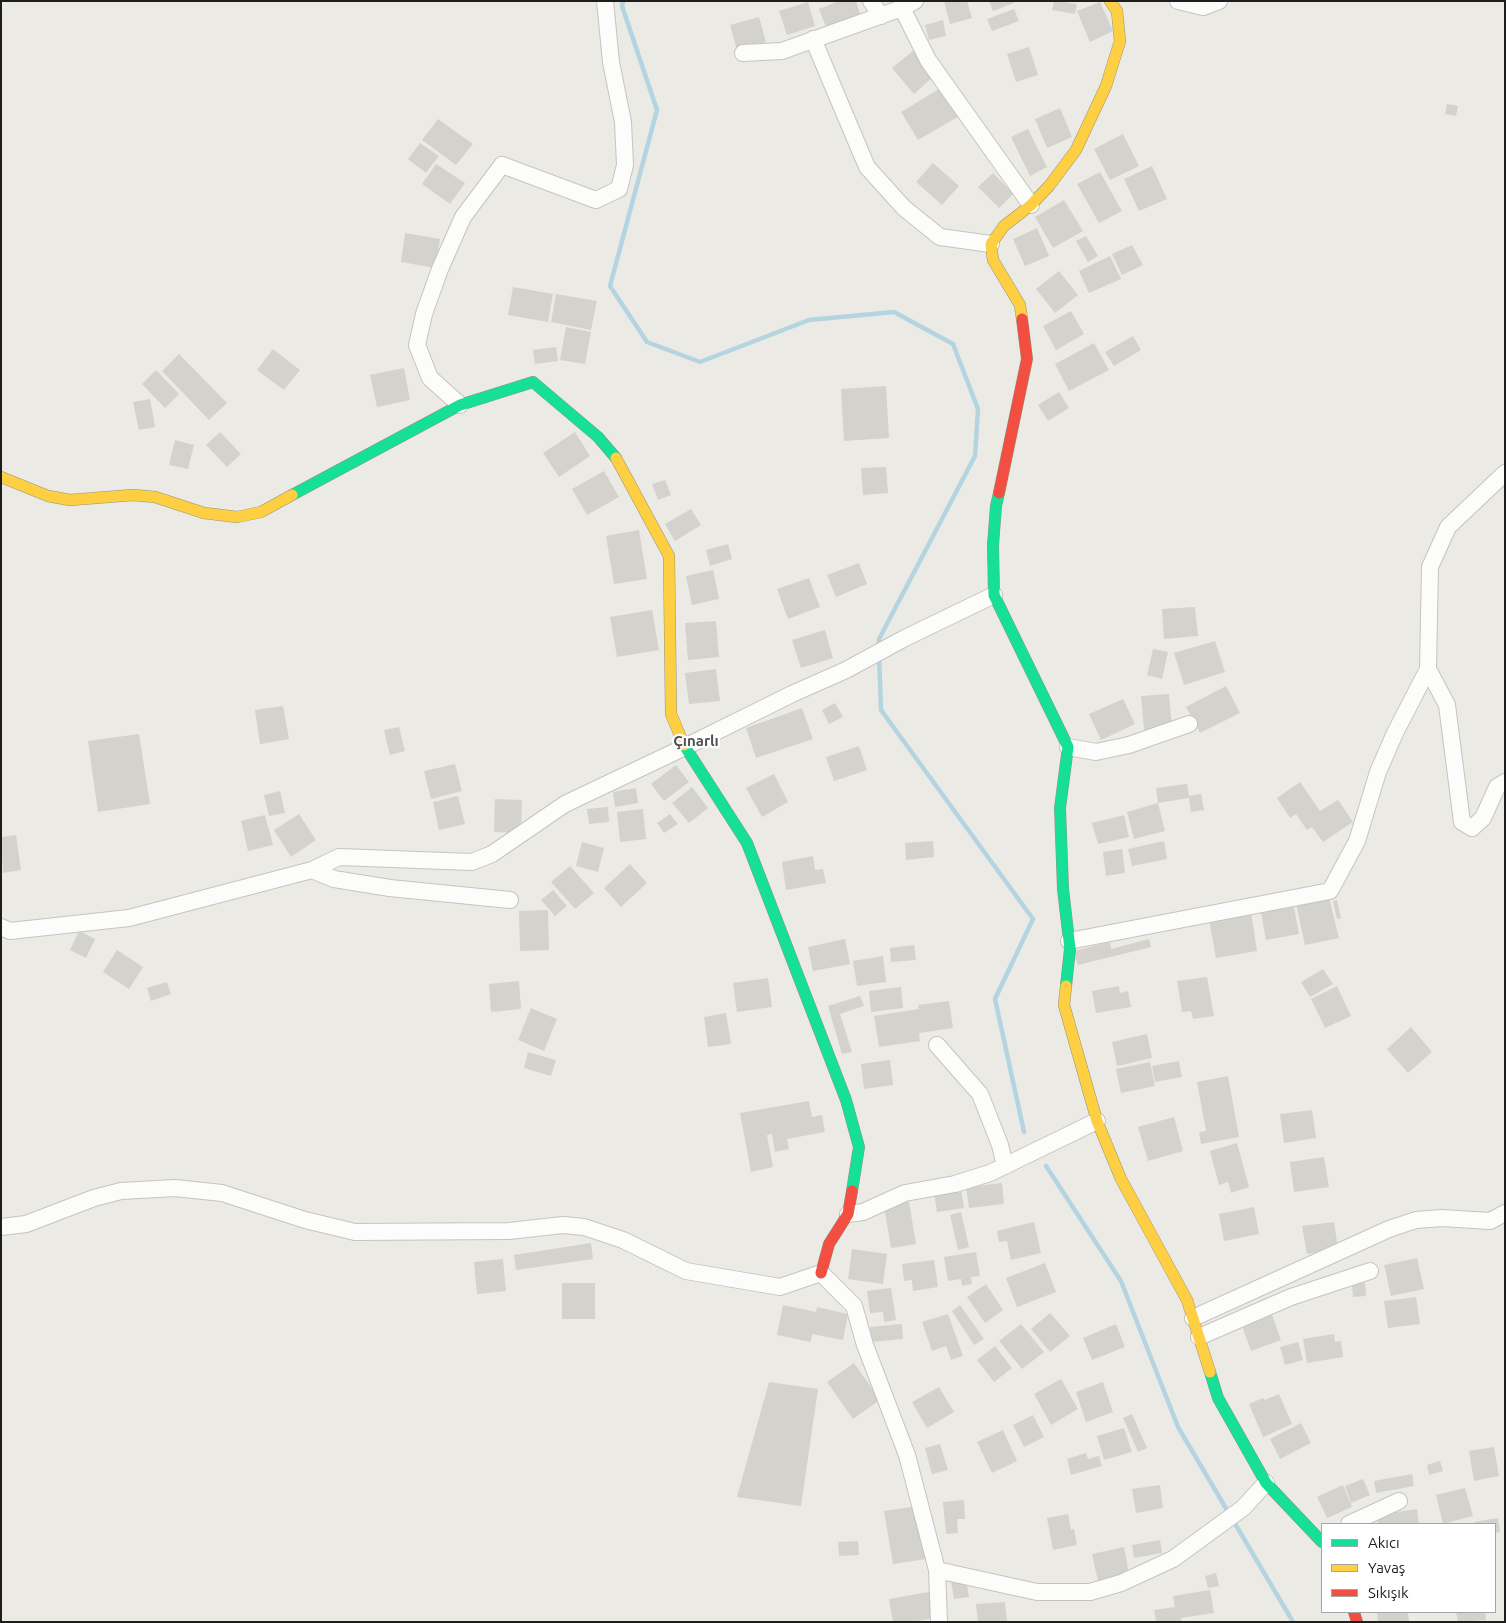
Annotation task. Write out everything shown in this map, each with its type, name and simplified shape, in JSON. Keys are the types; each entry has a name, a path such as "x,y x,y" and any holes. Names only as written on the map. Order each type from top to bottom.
{"street":[{"path":"460,404 430,378 416,345 424,314 440,269 463,217 502,165 596,200 619,189 625,165 623,122 611,62 605,1"},
{"path":"871,1 881,16"},
{"path":"1110,1 1117,11 1120,41 1106,86 1076,150 1049,186 1031,205 1004,226 991,244 993,260 1020,305 1027,358 996,506 993,545 994,595 1068,747 1060,808 1064,889 1070,949 1064,1005 1097,1121 1122,1179 1187,1300 1218,1398 1266,1483 1321,1538"},
{"path":"1178,1 1203,7 1219,1"},
{"path":"743,54 782,51 909,5 928,60 1031,205"},
{"path":"814,39 867,167 904,208 940,237 991,244"},
{"path":"1,477 48,496 70,500 133,495 155,497 204,513 237,517 261,512 460,404 533,382 598,437 617,460 669,556 671,714 686,747 748,843 846,1100 859,1146 848,1214 829,1244 821,1273"},
{"path":"1069,941 1330,891 1357,841 1378,772 1395,733 1428,669 1430,567 1448,527 1505,473"},
{"path":"1,927 10,931 129,918 312,870 339,857 472,862 492,854 565,804 792,694 846,670 905,638 994,595"},
{"path":"1428,669 1447,705 1462,822 1472,828 1483,818 1497,787 1505,782"},
{"path":"1068,747 1096,752 1129,745 1189,724"},
{"path":"312,870 334,879 371,885 510,900"},
{"path":"937,1045 980,1094 1000,1145 1005,1166"},
{"path":"848,1214 863,1212 905,1193 955,1184 990,1173 1097,1121"},
{"path":"1,1227 26,1224 94,1198 121,1191 175,1188 222,1193 305,1220 355,1232 509,1231 563,1226 584,1227 623,1240 686,1271 780,1287 821,1273"},
{"path":"1193,1318 1389,1229 1416,1220 1442,1218 1490,1221 1505,1213"},
{"path":"1199,1337 1291,1297 1370,1270"},
{"path":"821,1273 854,1306 865,1344 907,1455 938,1570 939,1622"},
{"path":"938,1570 1037,1592 1090,1592 1121,1583 1173,1559 1244,1508 1266,1483"},
{"path":"1351,1523 1399,1501"}],"building":[{"path":"839,1 856,1 860,14 826,27 819,9"},
{"path":"944,1 967,1 972,18 950,24"},
{"path":"989,1 1014,1 1014,3 993,11"},
{"path":"1054,1 1077,4 1075,14 1052,10"},
{"path":"808,2 815,26 787,35 779,11"},
{"path":"1100,2 1113,31 1090,42 1077,11"},
{"path":"1014,9 1019,21 992,31 987,19"},
{"path":"759,17 766,42 737,50 730,25"},
{"path":"943,20 946,36 929,40 925,25"},
{"path":"1029,47 1038,75 1016,82 1007,54"},
{"path":"914,50 935,75 914,94 892,68"},
{"path":"944,86 961,115 918,140 901,112"},
{"path":"1447,104 1458,106 1456,116 1445,114"},
{"path":"1060,108 1072,137 1047,148 1035,119"},
{"path":"438,119 473,144 456,165 422,140"},
{"path":"1028,129 1047,167 1030,176 1011,137"},
{"path":"1123,134 1139,166 1110,180 1094,149"},
{"path":"420,143 439,156 426,173 408,159"},
{"path":"933,163 959,186 942,205 916,182"},
{"path":"436,164 465,183 450,204 422,184"},
{"path":"1152,166 1167,199 1139,211 1124,179"},
{"path":"1100,172 1122,211 1099,223 1077,184"},
{"path":"993,173 1013,194 999,208 978,187"},
{"path":"1064,200 1083,231 1053,248 1035,217"},
{"path":"1037,228 1049,256 1025,266 1013,239"},
{"path":"405,233 440,239 435,268 401,262"},
{"path":"1086,236 1098,256 1088,262 1076,241"},
{"path":"1132,245 1143,265 1122,275 1112,254"},
{"path":"1110,256 1121,279 1089,293 1079,271"},
{"path":"1059,271 1078,295 1055,313 1036,289"},
{"path":"513,287 553,294 548,322 508,315"},
{"path":"556,294 597,301 591,330 551,322"},
{"path":"1071,311 1084,334 1056,350 1043,326"},
{"path":"566,327 591,332 585,364 560,360"},
{"path":"1133,336 1141,350 1114,366 1105,352"},
{"path":"1094,343 1109,370 1069,391 1055,364"},
{"path":"556,347 558,361 535,364 533,350"},
{"path":"273,349 300,370 284,390 257,370"},
{"path":"179,354 227,403 209,420 162,371"},
{"path":"404,368 410,400 377,407 370,375"},
{"path":"156,370 179,394 165,408 142,384"},
{"path":"886,386 889,438 844,441 841,389"},
{"path":"1059,392 1069,408 1048,421 1038,405"},
{"path":"150,399 155,427 139,430 133,402"},
{"path":"220,432 241,454 227,467 206,445"},
{"path":"575,432 590,456 559,477 543,453"},
{"path":"175,440 194,445 188,469 169,465"},
{"path":"886,467 888,493 863,495 861,468"},
{"path":"604,471 619,497 587,515 572,489"},
{"path":"665,480 671,495 658,500 652,484"},
{"path":"691,509 701,525 675,541 665,524"},
{"path":"639,530 647,579 614,584 606,536"},
{"path":"728,544 732,559 710,566 706,550"},
{"path":"859,563 867,584 836,597 827,575"},
{"path":"713,570 719,599 692,605 686,576"},
{"path":"809,578 820,607 788,619 777,589"},
{"path":"1195,607 1198,636 1164,639 1162,609"},
{"path":"652,610 659,650 617,657 610,617"},
{"path":"716,621 719,657 688,660 685,623"},
{"path":"825,630 833,658 801,668 792,640"},
{"path":"1215,641 1225,672 1184,685 1174,653"},
{"path":"1153,649 1168,652 1162,679 1147,675"},
{"path":"716,669 720,701 689,704 685,673"},
{"path":"1226,686 1240,713 1200,733 1186,707"},
{"path":"1169,694 1172,728 1144,730 1141,696"},
{"path":"1123,699 1135,724 1101,740 1089,714"},
{"path":"835,703 843,717 829,724 822,710"},
{"path":"283,706 289,739 260,744 255,710"},
{"path":"802,708 813,739 756,758 746,728"},
{"path":"399,727 405,751 390,755 384,730"},
{"path":"139,734 150,804 98,812 88,741"},
{"path":"859,746 867,770 834,781 826,757"},
{"path":"455,764 462,791 431,799 424,771"},
{"path":"676,765 689,782 664,801 651,784"},
{"path":"774,774 788,802 762,817 746,788"},
{"path":"1300,782 1320,811 1338,800 1353,822 1323,842 1312,827 1307,830 1296,814 1290,818 1277,798"},
{"path":"1187,784 1189,796 1201,794 1204,810 1191,812 1189,798 1158,803 1156,788"},
{"path":"692,787 708,808 689,823 672,803"},
{"path":"636,788 638,803 615,807 613,792"},
{"path":"280,791 285,813 269,816 264,795"},
{"path":"458,796 465,824 439,830 433,802"},
{"path":"495,799 522,800 521,833 494,832"},
{"path":"1158,803 1165,831 1134,839 1127,812"},
{"path":"608,807 609,822 589,824 587,809"},
{"path":"643,809 646,839 620,842 617,812"},
{"path":"299,814 316,840 291,857 274,830"},
{"path":"670,814 678,824 664,833 657,823"},
{"path":"265,815 273,845 248,851 241,821"},
{"path":"1124,815 1129,837 1098,844 1092,823"},
{"path":"16,835 21,870 3,873 1,837"},
{"path":"933,841 934,857 906,860 905,843"},
{"path":"1164,841 1167,859 1132,866 1128,849"},
{"path":"582,842 604,848 598,872 576,866"},
{"path":"1122,849 1125,873 1106,876 1103,852"},
{"path":"813,856 815,870 823,869 826,883 786,890 782,862"},
{"path":"630,864 647,883 621,907 604,888"},
{"path":"570,866 594,893 575,909 551,882"},
{"path":"553,890 567,906 555,916 541,900"},
{"path":"1329,897 1339,938 1305,945 1296,904"},
{"path":"1337,900 1341,918 1337,919 1333,901"},
{"path":"1294,907 1299,934 1266,940 1261,912"},
{"path":"548,910 549,950 520,951 519,911"},
{"path":"1251,912 1257,951 1216,958 1209,919"},
{"path":"79,931 95,939 86,958 70,950"},
{"path":"845,939 850,964 813,971 808,947"},
{"path":"1149,939 1151,947 1078,965 1074,951 1110,942 1111,949"},
{"path":"914,945 916,960 891,962 890,948"},
{"path":"117,950 143,967 129,989 103,972"},
{"path":"883,956 886,982 857,986 853,961"},
{"path":"1323,969 1333,984 1310,997 1301,982"},
{"path":"1207,977 1214,1016 1193,1019 1191,1011 1182,1012 1177,981"},
{"path":"768,978 772,1007 737,1012 733,983"},
{"path":"519,981 521,1009 491,1012 489,984"},
{"path":"167,982 171,994 151,1001 147,988"},
{"path":"1119,986 1120,993 1128,991 1131,1007 1096,1013 1092,991"},
{"path":"1337,986 1351,1016 1325,1028 1311,999"},
{"path":"901,987 903,1008 871,1012 869,991"},
{"path":"860,996 864,1006 840,1014 852,1052 842,1054 828,1006"},
{"path":"949,1001 953,1028 919,1033 920,1041 879,1047 874,1016 919,1009 918,1005"},
{"path":"531,1008 557,1019 544,1051 518,1040"},
{"path":"726,1013 731,1044 708,1047 704,1017"},
{"path":"1411,1027 1432,1052 1408,1073 1387,1049"},
{"path":"1147,1034 1152,1058 1117,1066 1112,1042"},
{"path":"528,1052 556,1060 551,1076 524,1068"},
{"path":"890,1060 893,1085 864,1089 861,1064"},
{"path":"1179,1061 1182,1077 1155,1082 1152,1066"},
{"path":"1150,1062 1155,1086 1121,1093 1116,1069"},
{"path":"1228,1076 1239,1137 1201,1144 1199,1132 1206,1131 1197,1082"},
{"path":"809,1101 812,1117 822,1115 825,1132 787,1139 789,1149 775,1152 772,1134 767,1135 773,1167 751,1172 740,1113"},
{"path":"1312,1110 1316,1138 1284,1143 1280,1114"},
{"path":"1174,1117 1183,1151 1148,1161 1138,1127"},
{"path":"1237,1143 1249,1187 1231,1193 1228,1182 1219,1185 1210,1151"},
{"path":"1324,1157 1329,1187 1294,1192 1290,1162"},
{"path":"1002,1183 1004,1204 969,1208 966,1187"},
{"path":"961,1188 964,1208 937,1212 934,1193"},
{"path":"909,1202 916,1244 891,1248 884,1206"},
{"path":"1254,1207 1259,1234 1224,1241 1219,1214"},
{"path":"961,1212 969,1247 958,1250 950,1215"},
{"path":"1034,1222 1041,1253 1011,1260 1007,1241 999,1242 997,1231"},
{"path":"1334,1222 1338,1249 1307,1254 1302,1226"},
{"path":"591,1243 593,1259 516,1270 514,1255"},
{"path":"852,1249 887,1254 883,1284 848,1279"},
{"path":"976,1252 980,1276 971,1277 972,1284 962,1286 961,1279 948,1281 944,1257"},
{"path":"1417,1258 1424,1289 1391,1296 1384,1265"},
{"path":"503,1259 506,1291 477,1294 474,1262"},
{"path":"934,1260 938,1287 913,1291 912,1280 904,1281 902,1264"},
{"path":"1045,1263 1056,1292 1017,1307 1006,1278"},
{"path":"562,1283 595,1283 595,1319 562,1319"},
{"path":"1365,1283 1366,1296 1353,1297 1352,1284"},
{"path":"986,1284 1003,1310 985,1323 967,1297"},
{"path":"891,1288 896,1320 884,1322 883,1312 870,1313 867,1291"},
{"path":"1416,1297 1420,1324 1388,1328 1384,1301"},
{"path":"783,1305 816,1312 817,1307 848,1314 843,1340 812,1334 811,1342 777,1335"},
{"path":"960,1305 984,1339 974,1345 952,1311"},
{"path":"1271,1312 1281,1340 1251,1351 1241,1323"},
{"path":"1050,1313 1070,1336 1050,1352 1031,1329"},
{"path":"948,1314 963,1356 951,1360 946,1346 932,1351 922,1322"},
{"path":"902,1324 903,1339 872,1342 870,1327"},
{"path":"1021,1324 1044,1352 1022,1369 999,1341"},
{"path":"1116,1324 1125,1347 1092,1360 1083,1338"},
{"path":"1334,1334 1335,1342 1341,1341 1343,1357 1307,1363 1303,1339"},
{"path":"1298,1342 1303,1360 1285,1365 1280,1347"},
{"path":"995,1346 1012,1368 994,1382 977,1360"},
{"path":"854,1363 880,1400 853,1419 827,1382"},
{"path":"1061,1379 1078,1409 1051,1425 1034,1394"},
{"path":"769,1382 818,1389 801,1506 737,1497"},
{"path":"1103,1382 1113,1412 1086,1422 1076,1392"},
{"path":"939,1387 954,1412 927,1428 912,1402"},
{"path":"1279,1394 1292,1424 1263,1437 1249,1404"},
{"path":"1132,1414 1147,1448 1138,1452 1123,1418"},
{"path":"1033,1415 1044,1437 1024,1447 1013,1425"},
{"path":"1301,1423 1311,1443 1280,1459 1270,1439"},
{"path":"1124,1428 1132,1452 1104,1460 1097,1436"},
{"path":"1003,1430 1017,1461 992,1473 977,1442"},
{"path":"940,1444 948,1470 932,1474 925,1448"},
{"path":"1494,1447 1499,1476 1474,1481 1469,1451"},
{"path":"1086,1453 1088,1459 1099,1456 1102,1466 1071,1475 1067,1459"},
{"path":"1440,1461 1443,1471 1429,1475 1427,1465"},
{"path":"1412,1474 1414,1486 1376,1493 1374,1481"},
{"path":"1363,1479 1370,1495 1351,1503 1345,1486"},
{"path":"1160,1485 1163,1508 1136,1513 1132,1489"},
{"path":"1343,1485 1352,1507 1327,1518 1317,1497"},
{"path":"1465,1488 1473,1516 1443,1523 1436,1495"},
{"path":"964,1500 965,1519 957,1519 958,1533 946,1534 943,1502"},
{"path":"918,1506 926,1559 893,1564 884,1511"},
{"path":"1417,1509 1419,1523 1378,1523 1377,1515"},
{"path":"1068,1514 1071,1530 1074,1529 1077,1545 1053,1550 1047,1518"},
{"path":"1498,1518 1500,1532 1496,1533 1496,1523 1474,1522"},
{"path":"1160,1540 1162,1553 1134,1558 1132,1545"},
{"path":"858,1541 859,1555 839,1556 838,1542"},
{"path":"1124,1547 1129,1574 1098,1581 1092,1554"},
{"path":"1216,1573 1219,1586 1208,1588 1205,1576"},
{"path":"966,1579 969,1597 954,1599 951,1581"},
{"path":"1210,1590 1214,1613 1181,1618 1182,1622 1156,1622 1154,1610 1175,1607 1173,1596"},
{"path":"929,1592 933,1618 912,1622 893,1622 889,1599"},
{"path":"1005,1602 1007,1622 978,1622 976,1604"},
{"path":"1377,1613 1408,1613 1409,1622 1378,1622"},
{"path":"1456,1613 1485,1613 1486,1620 1458,1622"}],"waterway":[{"path":"623,1 622,6 657,110 610,286 647,342 700,362 809,320 894,312 953,344 978,409 975,456 879,639 879,647"},
{"path":"879,655 881,710 1033,919 995,999 1024,1132"},
{"path":"1046,1166 1121,1281 1178,1427 1293,1622"}],"traffic: fast":[{"path":"292,495 460,405 533,382 598,437 616,458"},
{"path":"999,493 993,545 994,595 1068,747 1060,808 1063,889 1070,949 1066,986"},
{"path":"684,745 747,843 846,1100 859,1147 852,1191"},
{"path":"1210,1372 1218,1398 1266,1483 1321,1541"}],"traffic: slow":[{"path":"1022,319 1020,305 993,260 991,244 1004,226 1031,205 1049,186 1076,150 1106,86 1120,41 1117,11 1110,1"},
{"path":"616,458 669,556 671,714 684,745"},
{"path":"1,477 48,496 70,500 133,495 155,497 204,513 237,517 261,512 292,495"},
{"path":"1066,986 1064,1005 1097,1121 1121,1179 1187,1300 1210,1372"}],"traffic: jam":[{"path":"999,493 1027,359 1022,319"},
{"path":"821,1273 829,1244 848,1214 852,1191"},
{"path":"1354,1613 1357,1622"}],"district":[{"name":"Çınarlı","path":"696,741"}]}
